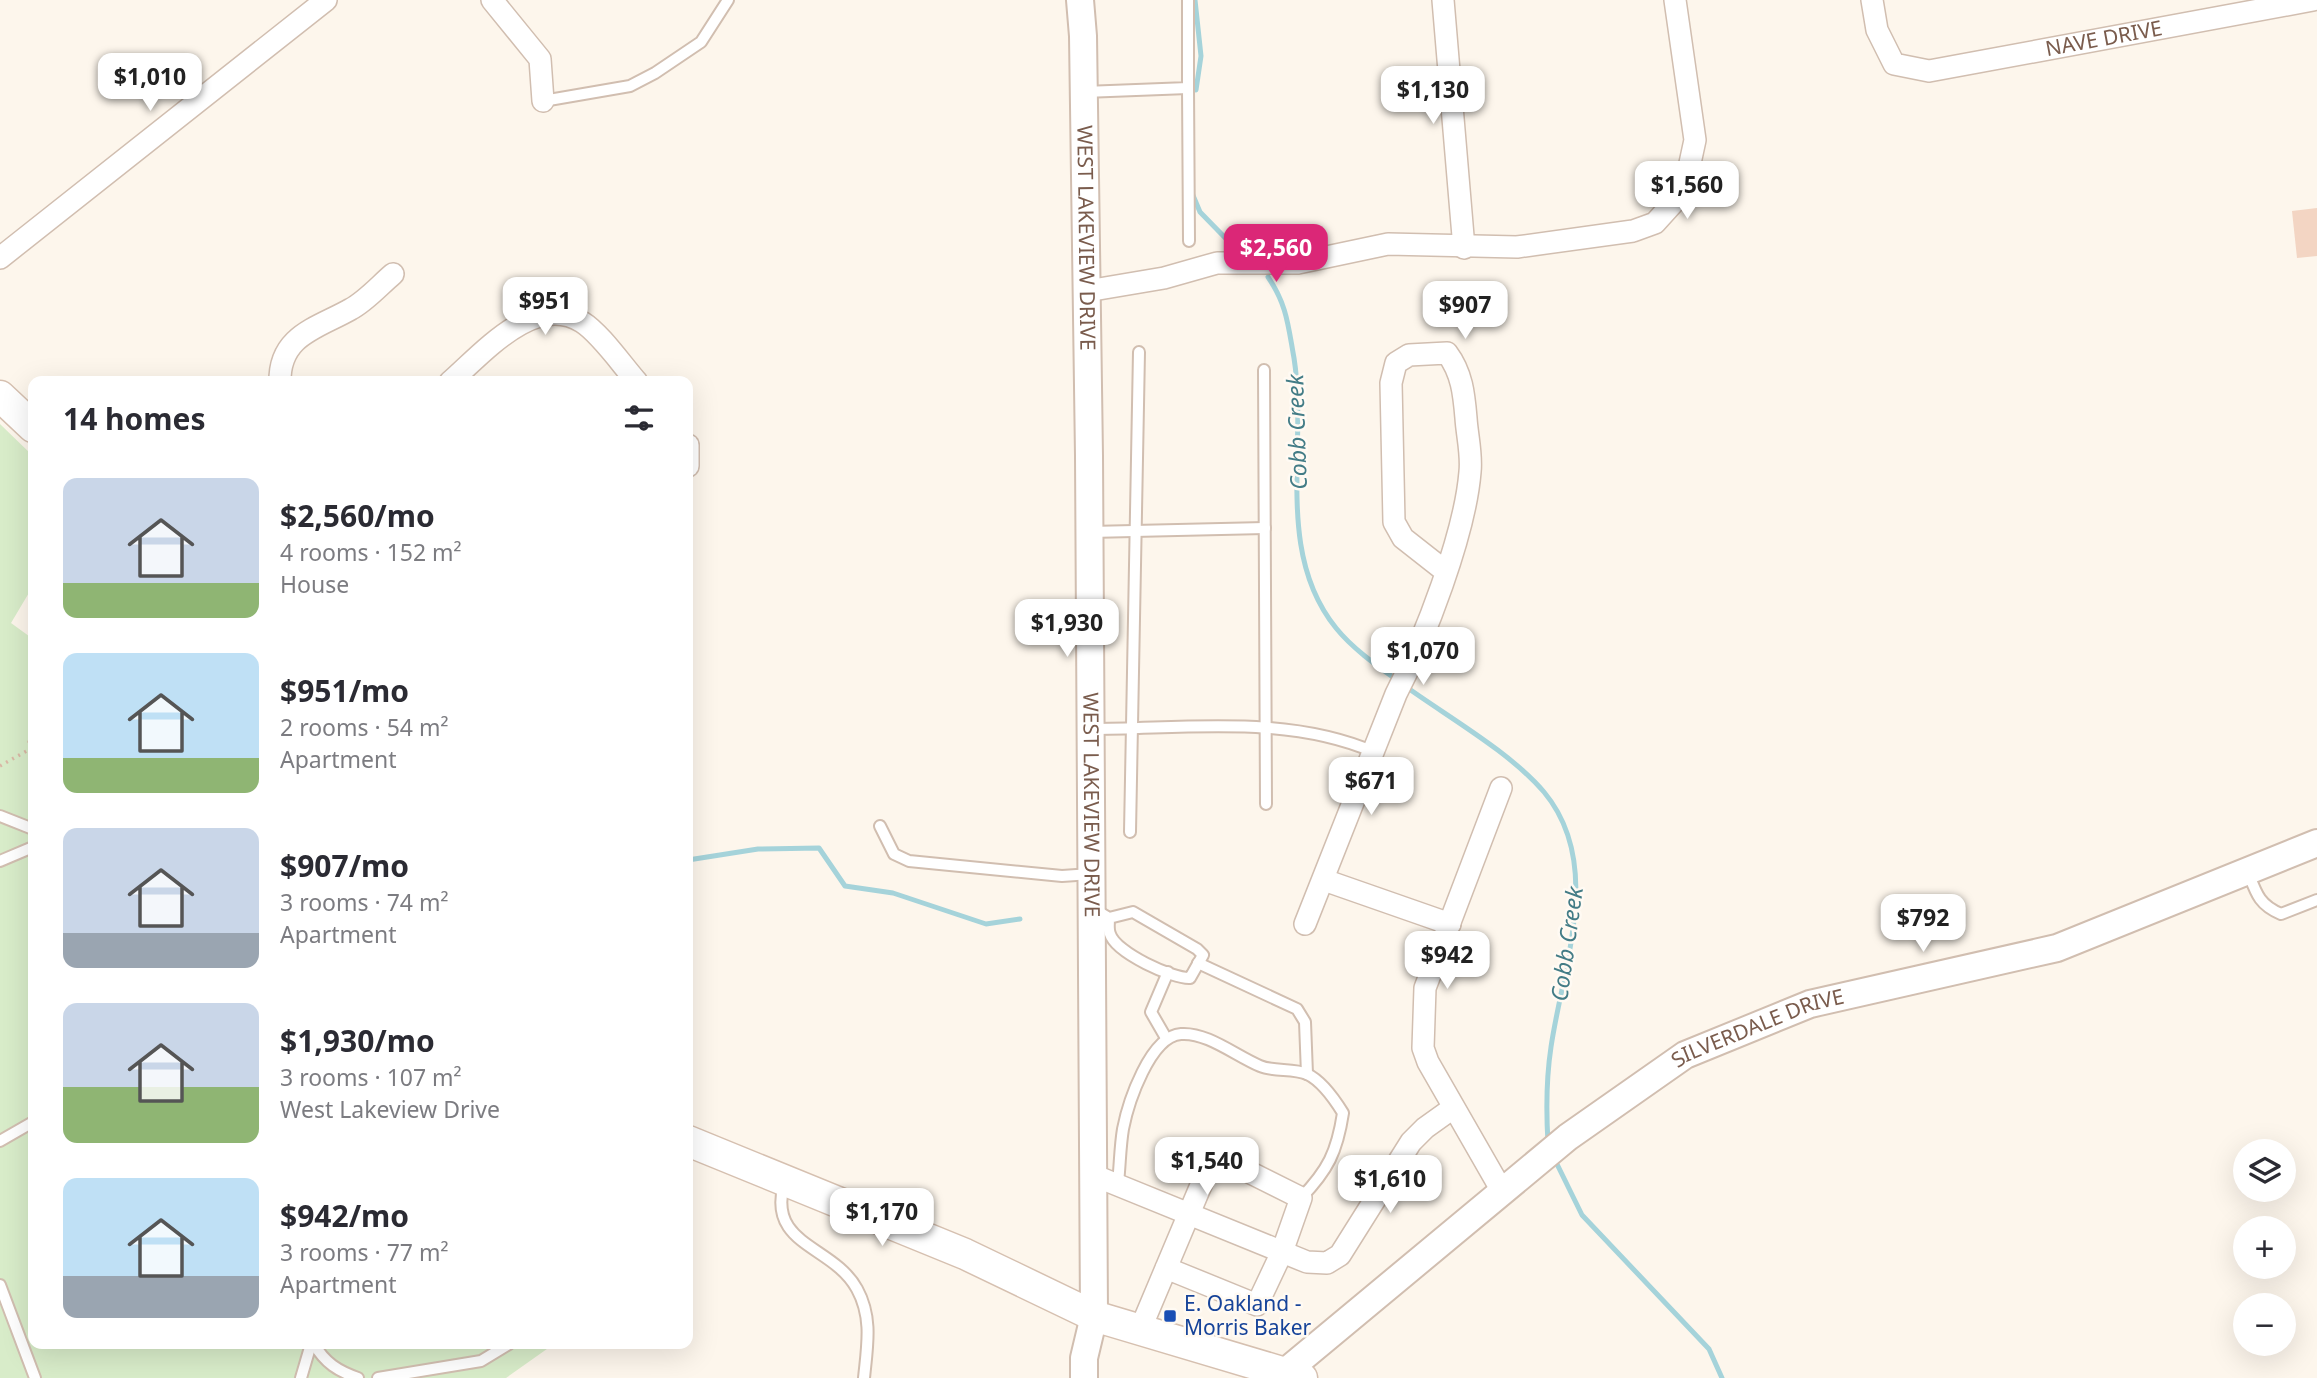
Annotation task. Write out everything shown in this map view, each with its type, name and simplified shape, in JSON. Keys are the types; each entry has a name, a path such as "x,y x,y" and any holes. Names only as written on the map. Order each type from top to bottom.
{"main road":[{"path":"0,397 28,422"},
{"path":"693,1143 965,1254 1094,1316 1293,1375"}],"street":[{"path":"0,258 326,0"},
{"path":"492,0 540,60 543,101"},
{"name":"WEST LAKEVIEW DRIVE","path":"1080,0 1087,291 1091,874 1100,913 1105,1179 1094,1316 1084,1358 1084,1378"},
{"path":"1443,0 1464,248"},
{"path":"1087,291 1164,278 1217,263 1298,263 1388,244 1464,248 1517,247 1633,231 1655,223 1684,191 1695,140 1675,0"},
{"name":"NAVE DRIVE","path":"1872,0 1877,30 1894,64 1929,71 2312,0"},
{"path":"280,376 279,369 287,347 311,327 352,309 393,274"},
{"path":"457,376 508,332 533,318 562,312 584,322 632,376"},
{"path":"1305,924 1396,694 1413,662 1445,571 1464,515 1471,469 1463,385 1456,364 1447,353 1409,355 1396,363 1391,383 1394,522 1404,538 1445,571"},
{"path":"1501,788 1425,988 1423,1048 1453,1108 1502,1191"},
{"name":"SILVERDALE DRIVE","path":"1293,1375 1502,1191 1568,1137 1685,1055 1749,1026 1810,1004 2057,948 2317,843"},
{"path":"1324,880 1450,924"},
{"path":"1105,1179 1307,1262 1327,1263 1340,1255 1411,1142 1424,1128 1453,1108"},
{"path":"1140,1330 1189,1212 1207,1171 1216,1160 1237,1166 1301,1198 1282,1252 1257,1305 1166,1268"}],"lane":[{"path":"543,101 629,86 655,73 701,42 727,0"},
{"path":"1188,0 1189,241"},
{"path":"1084,92 1188,88"},
{"path":"1130,832 1139,352"},
{"path":"1264,370 1266,804"},
{"path":"1090,532 1265,528"},
{"path":"1091,729 1266,726 1341,737 1374,752"},
{"path":"0,816 28,827"},
{"path":"880,826 894,854 909,861 1062,876 1091,874"},
{"path":"0,861 28,849"},
{"path":"2248,870 2260,901 2268,909 2281,914 2317,900"},
{"path":"1133,912 1197,948 1203,955 1198,963 1191,978 1181,978 1142,961 1116,944 1100,913 1133,912"},
{"path":"1198,963 1297,1009 1305,1023 1307,1074"},
{"path":"1166,1038 1151,1012 1168,972"},
{"path":"1105,1179 1153,1052 1166,1038 1181,1034 1199,1037 1262,1067 1307,1074 1332,1096 1343,1113 1339,1140 1328,1166 1301,1198"},
{"path":"0,1141 28,1125"},
{"path":"784,1181 778,1203 784,1223 800,1240 840,1267 857,1289 870,1322 864,1378"},
{"path":"0,1285 34,1378"},
{"path":"301,1378 311,1349"},
{"path":"316,1349 338,1371 358,1378"},
{"path":"378,1378 481,1360 500,1349"}],"path":[{"path":"0,766 28,752"}],"green space":[{"path":"0,424 28,451 28,594 11,623 28,635 28,1349 547,1349 506,1378 0,1378"}],"building":[{"path":"2317,208 2317,256 2297,258 2292,211"}],"waterway":[{"name":"Cobb Creek","path":"1195,0 1201,56 1196,90"},
{"name":"Cobb Creek","path":"1192,193 1200,212 1238,251"},
{"name":"Cobb Creek","path":"1268,277 1283,306 1294,358 1298,427 1297,497 1305,566 1317,598 1336,628 1357,649 1397,680"},
{"name":"Cobb Creek","path":"1405,686 1496,749 1530,777 1544,792 1562,820 1572,851 1576,883 1574,916 1549,1059 1548,1143"},
{"path":"693,859 758,849 819,848 845,886 893,893 986,924 1020,919"},
{"name":"Cobb Creek","path":"1554,1158 1582,1215 1709,1349 1722,1378"}],"place":[{"name":"E. Oakland - Morris Baker","path":"1170,1316"}]}
